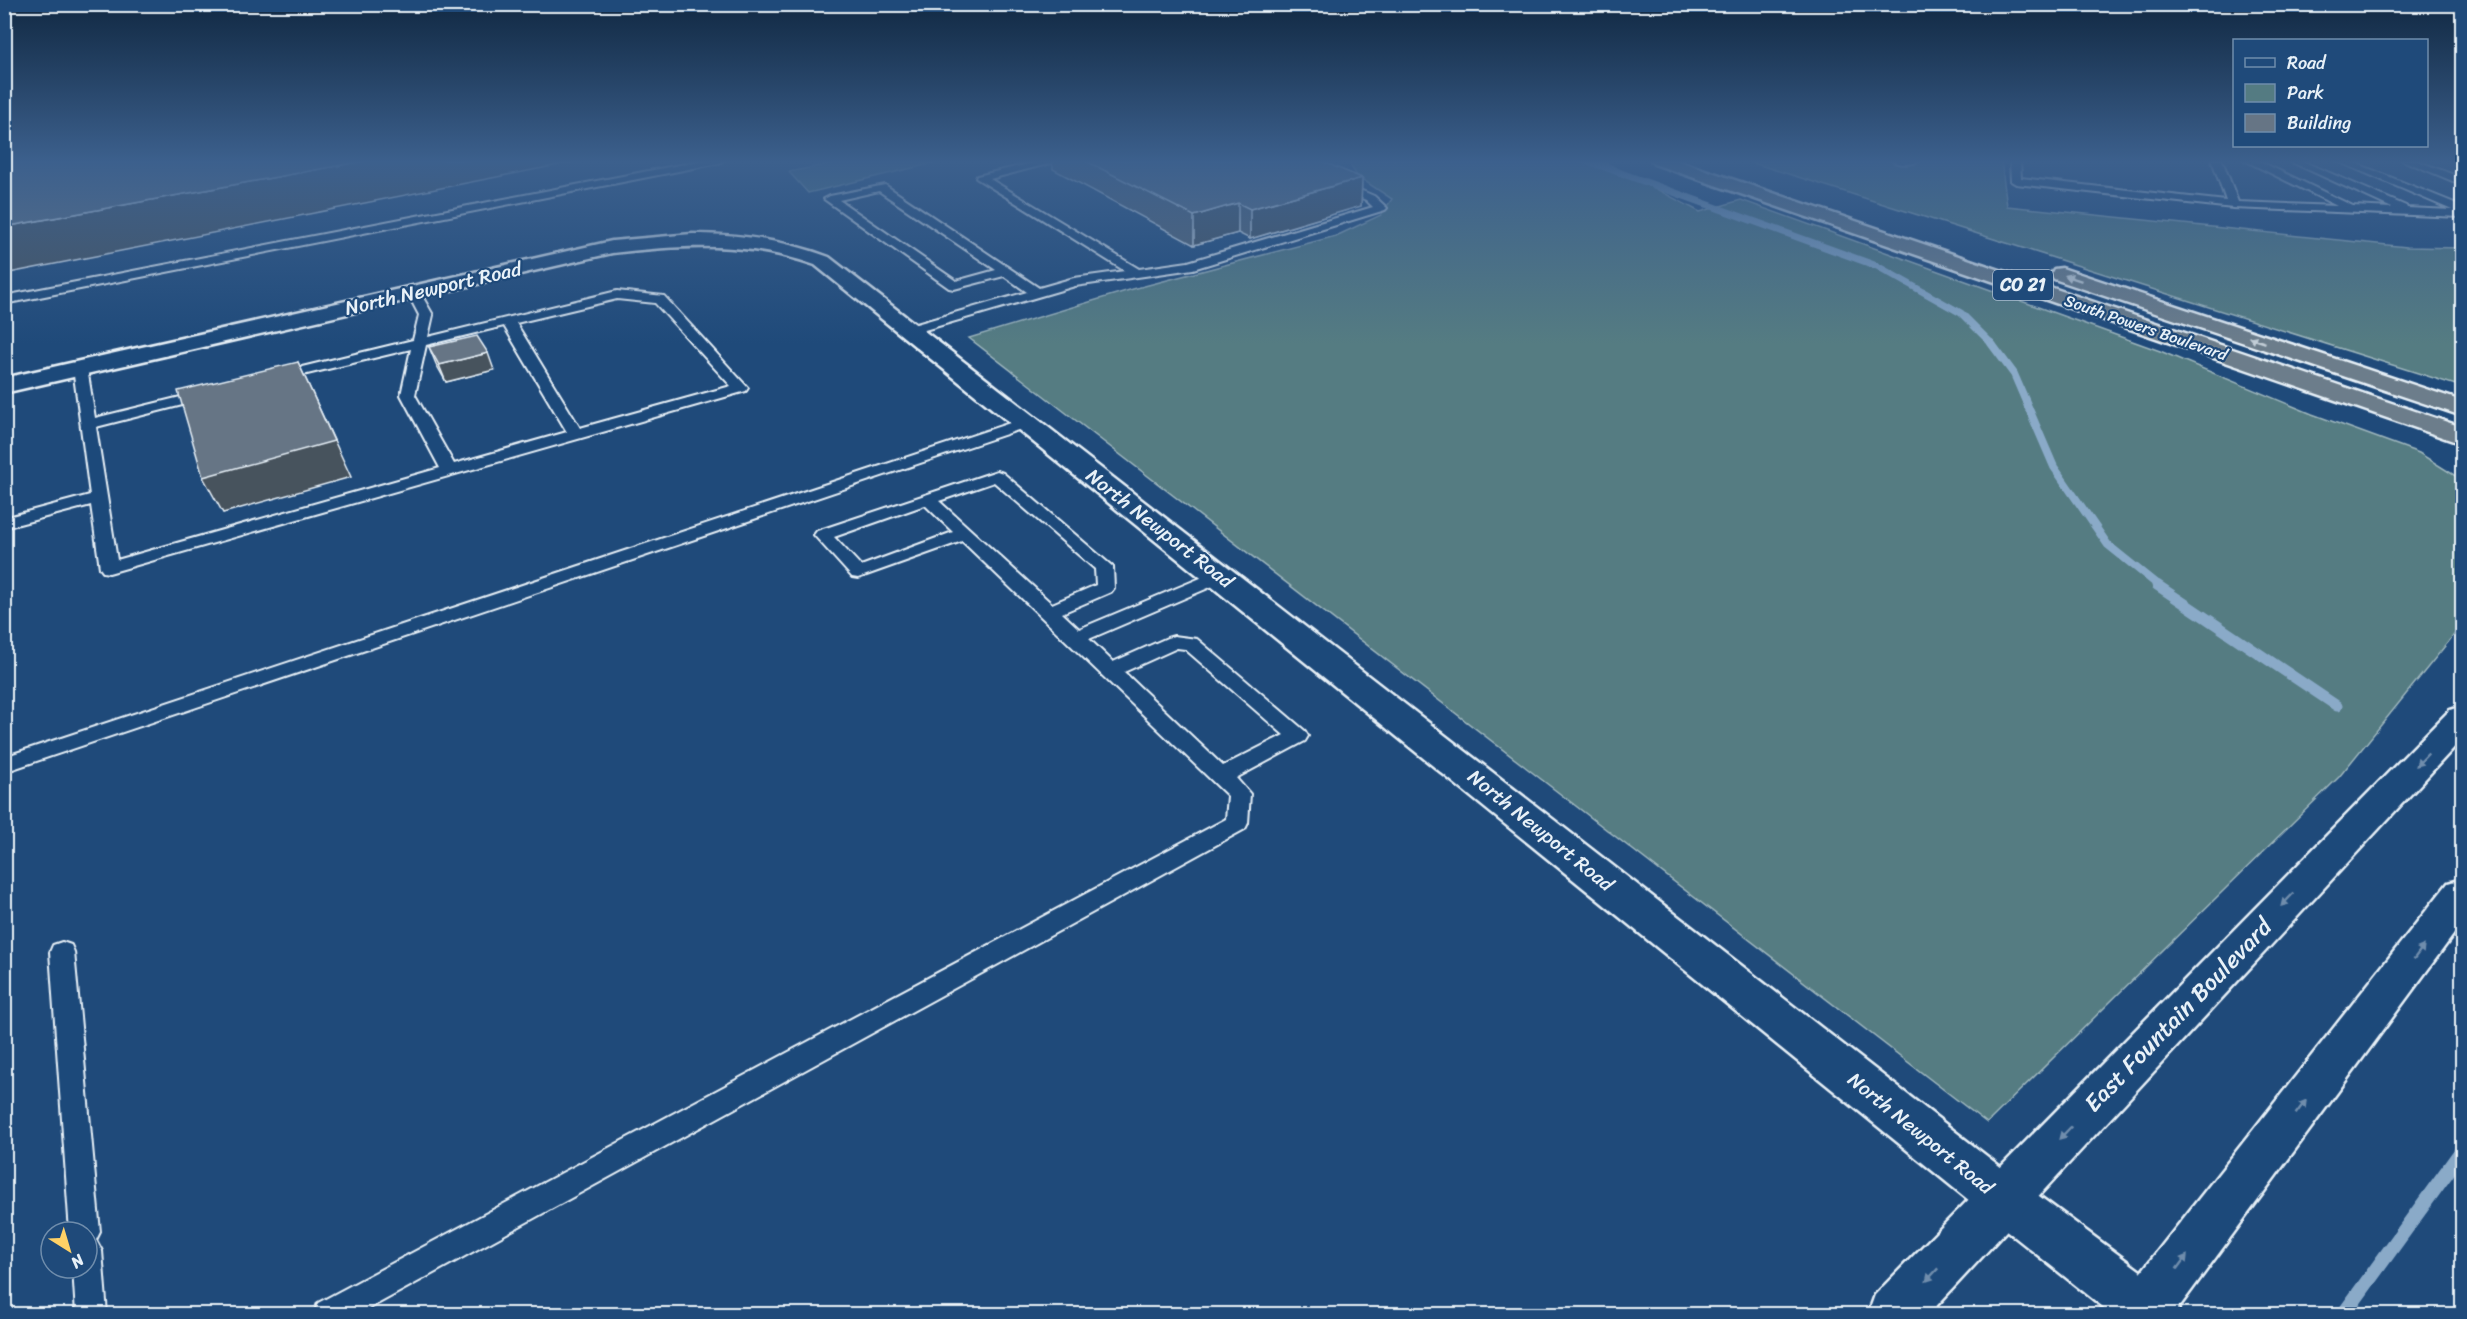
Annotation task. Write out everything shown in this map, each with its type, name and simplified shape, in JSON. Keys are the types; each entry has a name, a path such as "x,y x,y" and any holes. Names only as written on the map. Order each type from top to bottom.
{"highway":[{"name":"South Powers Boulevard","path":"1839,222 2463,436"},
{"name":"South Powers Boulevard","path":"2042,267 2463,409"},
{"path":"2313,359 2463,398"},
{"path":"2288,376 2463,451"}],"street":[{"name":"North Newport Road","path":"4,386 612,248 677,240 737,240 785,248 822,261 1028,422 2148,1313"},
{"name":"East Fountain Boulevard","path":"1894,1314 2463,718"},
{"path":"2148,1313 2463,894"}],"lane":[{"path":"4,300 405,222"},
{"path":"863,222 954,285 1005,272"},
{"path":"931,222 1038,293"},
{"path":"1052,222 1135,272"},
{"path":"911,330 1074,282 1189,266 1336,222"},
{"path":"413,292 426,315 408,395 449,470"},
{"path":"81,368 109,568 741,388 659,299 617,295 269,379"},
{"path":"508,321 576,434"},
{"path":"88,424 223,390"},
{"path":"4,765 1028,422"},
{"path":"964,534 858,573 823,535 997,476 1104,567 1105,588 1049,612"},
{"path":"4,523 98,498"},
{"path":"329,1314 1237,823 1239,795 1111,670 928,499"},
{"path":"1076,637 1221,576"},
{"path":"1111,670 1174,642 1190,643 1298,736 1221,777"},
{"path":"62,952 84,1220"},
{"path":"89,1280 92,1314"}],"green space":[{"path":"1367,222 1801,222 2160,351 2312,414 2419,453 2462,480 2462,625 2339,777 1987,1123 969,338 1133,289 1336,236"},
{"path":"1939,222 2159,222 2407,247 2462,248 2462,387"}],"building":[{"path":"4,222 34,222 4,227"},
{"path":"477,336 488,353 439,365 429,347"},
{"path":"298,362 334,441 203,477 178,391"}],"waterway":[{"path":"1755,222 1877,266 1961,313 1991,343"},
{"path":"1991,343 2014,374 2054,467 2108,545 2159,586"},
{"path":"2157,585 2337,706"},
{"path":"2344,1314 2462,1151"}]}
